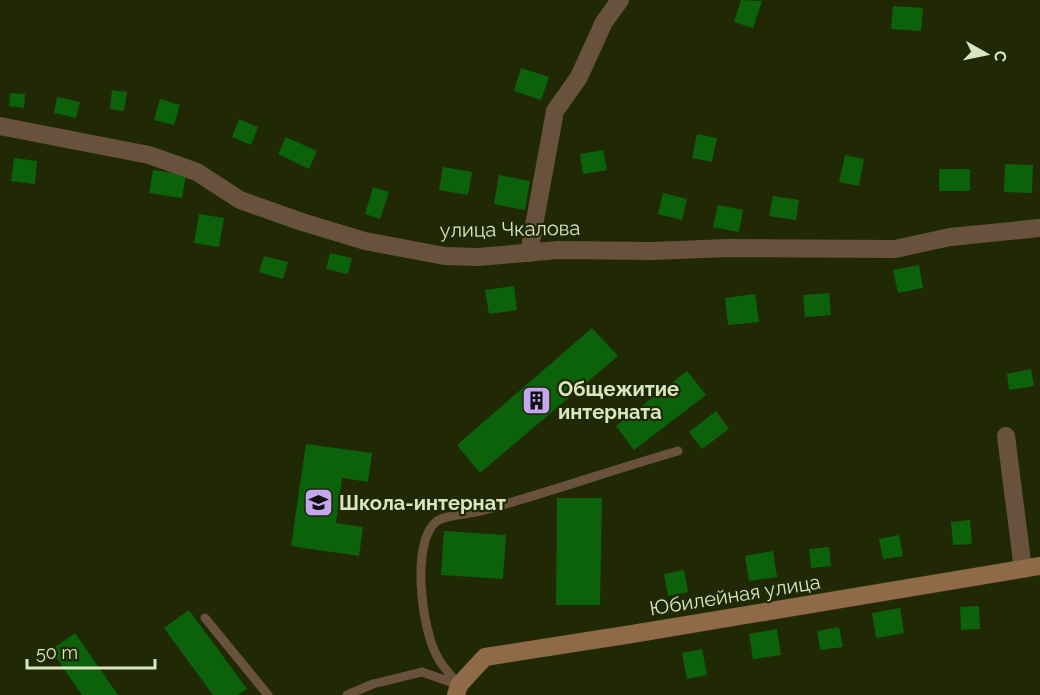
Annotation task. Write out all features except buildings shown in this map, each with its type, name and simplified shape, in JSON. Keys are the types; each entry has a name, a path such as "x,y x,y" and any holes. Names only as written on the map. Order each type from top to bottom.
{"street":[{"path":"529,253 555,111 579,77 604,22 620,0"},
{"name":"улица Чкалова","path":"0,126 149,155 197,172 240,200 365,241 445,256 477,257 529,253 728,248 895,249 950,237 1040,228"},
{"path":"1006,436 1031,568"},
{"name":"Юбилейная улица","path":"457,690 485,657 1031,568"}],"lane":[{"path":"457,690 437,657 426,630 421,589 427,533 438,520 481,511 678,451"},
{"path":"205,618 268,695"},
{"path":"347,695 373,684 422,672 457,690"}],"place":[{"name":"Общежитие интерната","path":"537,401"},
{"name":"Школа-интернат","path":"318,503"}]}
